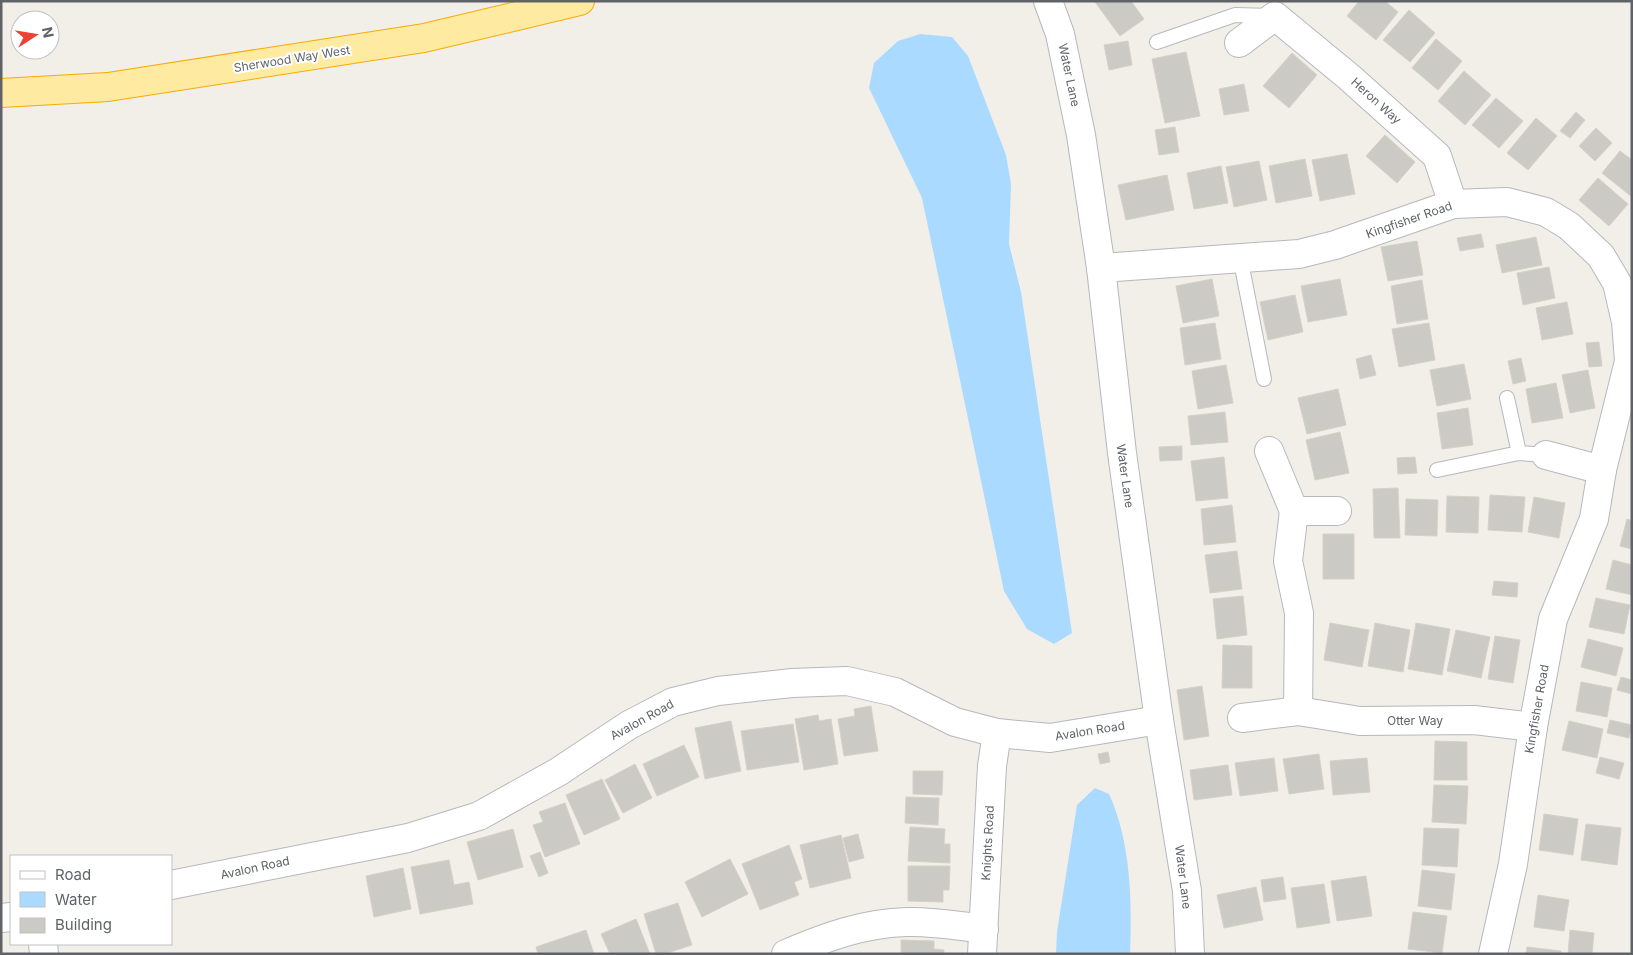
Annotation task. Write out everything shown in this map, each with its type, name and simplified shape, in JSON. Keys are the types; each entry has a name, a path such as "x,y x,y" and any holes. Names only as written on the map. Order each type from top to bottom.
{"highway":[{"name":"Sherwood Way West","path":"1,93 108,87 424,38 580,1"}],"street":[{"name":"Water Lane","path":"1048,1 1060,34 1082,135 1101,268 1122,453 1159,720 1186,891 1190,954"},
{"path":"1239,43 1269,9"},
{"name":"Heron Way","path":"1269,9 1349,77 1437,156 1453,204"},
{"name":"Kingfisher Road","path":"1101,268 1299,254 1335,245 1453,204 1507,202 1546,212 1569,226 1601,256 1617,283 1626,322 1629,361 1602,470 1594,519 1554,619 1533,727 1513,864 1493,954"},
{"path":"1269,451 1294,511 1288,561 1300,613 1298,711"},
{"path":"1546,456 1602,470"},
{"path":"1294,511 1337,511"},
{"name":"Avalon Road","path":"172,885 408,838 479,816 558,772 629,725 673,702 718,691 792,683 847,681 895,692 955,722 997,734 1050,738 1159,720"},
{"name":"Otter Way","path":"1242,718 1298,711 1360,721 1474,720 1533,727"},
{"name":"Knights Road","path":"983,941 992,766 997,734"},
{"path":"786,954 831,934 878,924 909,922 983,941"}],"lane":[{"path":"1157,42 1235,15 1269,9"},
{"path":"1240,257 1264,379"},
{"path":"1507,398 1519,453"},
{"path":"1437,470 1519,453 1546,456"}],"water":[{"path":"920,34 952,37 968,56 1006,155 1011,184 1009,244 1021,292 1072,633 1054,644 1027,629 1004,591 922,198 869,88 874,63 898,41"},
{"path":"1095,788 1109,794 1122,832 1130,893 1130,954 1056,954 1057,932 1077,805"}],"building":[{"path":"1131,1 1144,19 1120,36 1095,2"},
{"path":"1359,1 1385,1 1398,12 1376,40 1347,16"},
{"path":"1409,10 1435,33 1410,62 1383,40"},
{"path":"1436,39 1462,61 1438,90 1412,68"},
{"path":"1128,41 1132,65 1109,70 1104,45"},
{"path":"1186,52 1200,116 1165,123 1152,59"},
{"path":"1292,53 1317,75 1289,108 1263,86"},
{"path":"1464,71 1491,95 1465,125 1438,101"},
{"path":"1244,84 1249,111 1224,115 1219,89"},
{"path":"1496,98 1523,121 1499,148 1472,125"},
{"path":"1576,112 1585,120 1570,138 1560,131"},
{"path":"1536,118 1557,136 1528,170 1507,153"},
{"path":"1175,127 1179,152 1159,155 1155,130"},
{"path":"1596,128 1612,143 1595,161 1579,146"},
{"path":"1385,135 1415,162 1397,183 1366,156"},
{"path":"1620,151 1632,160 1632,197 1602,173"},
{"path":"1347,154 1355,194 1320,201 1312,160"},
{"path":"1305,159 1312,196 1276,203 1269,166"},
{"path":"1259,161 1267,200 1234,207 1226,167"},
{"path":"1221,166 1228,203 1194,209 1187,173"},
{"path":"1167,175 1174,210 1126,220 1118,185"},
{"path":"1598,178 1628,204 1609,226 1579,200"},
{"path":"1481,234 1484,247 1460,251 1457,238"},
{"path":"1536,237 1542,265 1502,273 1496,245"},
{"path":"1417,241 1423,275 1388,281 1381,247"},
{"path":"1549,267 1555,298 1523,305 1517,273"},
{"path":"1212,279 1219,316 1183,323 1176,286"},
{"path":"1340,279 1347,315 1308,322 1301,286"},
{"path":"1422,280 1428,319 1397,324 1391,286"},
{"path":"1295,295 1303,332 1268,340 1260,302"},
{"path":"1567,302 1573,334 1542,340 1536,308"},
{"path":"1215,323 1221,359 1185,365 1180,328"},
{"path":"1429,323 1435,360 1399,367 1392,329"},
{"path":"1599,342 1602,366 1589,367 1586,343"},
{"path":"1371,355 1376,375 1360,379 1356,359"},
{"path":"1521,358 1526,381 1513,384 1508,361"},
{"path":"1464,364 1471,399 1437,406 1430,370"},
{"path":"1226,365 1233,403 1198,409 1192,371"},
{"path":"1588,370 1595,408 1570,413 1562,375"},
{"path":"1556,383 1563,418 1532,423 1526,389"},
{"path":"1338,389 1346,425 1307,434 1298,398"},
{"path":"1468,408 1473,445 1442,449 1437,413"},
{"path":"1225,412 1228,442 1191,445 1188,416"},
{"path":"1340,432 1349,473 1315,480 1306,440"},
{"path":"1182,446 1182,460 1160,461 1159,447"},
{"path":"1224,457 1228,498 1196,501 1191,461"},
{"path":"1415,457 1417,473 1398,474 1397,458"},
{"path":"1398,488 1400,538 1374,538 1373,489"},
{"path":"1490,495 1525,497 1522,532 1488,530"},
{"path":"1447,496 1479,497 1478,533 1446,532"},
{"path":"1534,497 1565,503 1559,538 1528,532"},
{"path":"1406,499 1438,500 1437,536 1405,535"},
{"path":"1232,505 1236,542 1204,545 1201,509"},
{"path":"1627,519 1632,521 1632,549 1620,546"},
{"path":"1323,534 1354,534 1354,579 1323,579"},
{"path":"1237,551 1242,589 1210,593 1205,555"},
{"path":"1613,560 1632,565 1632,595 1606,589"},
{"path":"1494,581 1518,583 1517,597 1492,595"},
{"path":"1243,596 1247,635 1217,639 1213,599"},
{"path":"1596,598 1630,605 1624,634 1589,627"},
{"path":"1330,623 1369,630 1362,667 1324,660"},
{"path":"1375,623 1410,630 1403,672 1368,666"},
{"path":"1416,623 1450,629 1442,675 1408,669"},
{"path":"1456,630 1490,637 1481,678 1447,671"},
{"path":"1495,636 1520,640 1513,683 1488,679"},
{"path":"1588,639 1623,648 1616,676 1581,667"},
{"path":"1223,645 1252,646 1252,688 1222,688"},
{"path":"1621,677 1632,680 1632,694 1617,690"},
{"path":"1581,682 1612,688 1607,717 1576,711"},
{"path":"1202,686 1209,736 1184,740 1177,690"},
{"path":"871,706 878,751 844,756 838,719 855,716 854,709"},
{"path":"818,715 819,721 831,719 838,764 804,770 795,719"},
{"path":"1610,720 1632,725 1629,738 1607,733"},
{"path":"731,721 741,771 705,779 695,728"},
{"path":"1569,721 1603,729 1597,758 1562,750"},
{"path":"793,724 799,762 747,770 741,731"},
{"path":"1435,741 1467,742 1467,780 1434,780"},
{"path":"684,745 699,777 657,796 643,764"},
{"path":"1108,752 1110,762 1100,764 1098,754"},
{"path":"1319,754 1324,789 1289,794 1283,759"},
{"path":"1600,757 1624,763 1619,779 1596,773"},
{"path":"1274,758 1278,791 1240,796 1235,763"},
{"path":"1367,758 1370,792 1333,795 1330,761"},
{"path":"635,764 652,798 623,813 605,780"},
{"path":"1228,765 1232,795 1194,800 1190,770"},
{"path":"913,771 943,771 942,795 913,794"},
{"path":"602,779 620,819 584,835 566,795"},
{"path":"1434,785 1468,786 1466,824 1432,822"},
{"path":"906,797 939,798 938,825 905,823"},
{"path":"565,803 580,844 545,857 533,825 543,822 539,812"},
{"path":"1544,814 1578,819 1573,855 1539,850"},
{"path":"1586,824 1621,828 1617,865 1581,860"},
{"path":"910,827 945,829 944,844 950,844 950,863 908,861"},
{"path":"1424,828 1459,829 1457,867 1422,865"},
{"path":"513,829 523,867 478,880 467,842"},
{"path":"858,834 864,858 849,862 843,838"},
{"path":"841,835 851,878 810,888 800,845"},
{"path":"789,845 802,879 794,882 799,895 760,910 742,864"},
{"path":"540,852 548,873 539,877 530,856"},
{"path":"730,859 748,894 702,917 685,882"},
{"path":"449,860 454,885 469,882 473,904 420,914 411,867"},
{"path":"908,866 950,866 949,890 943,890 943,902 908,901"},
{"path":"403,868 411,909 374,917 366,876"},
{"path":"1422,870 1455,874 1451,910 1418,906"},
{"path":"1366,876 1372,916 1337,921 1331,881"},
{"path":"1283,877 1286,899 1264,902 1261,880"},
{"path":"1324,884 1330,923 1297,928 1291,888"},
{"path":"1256,887 1263,920 1224,928 1217,895"},
{"path":"1538,895 1569,900 1564,931 1534,927"},
{"path":"678,903 692,945 664,954 656,954 644,914"},
{"path":"1413,912 1447,916 1442,953 1408,949"},
{"path":"636,919 650,954 610,954 601,934"},
{"path":"586,930 594,954 538,954 536,947"},
{"path":"1570,930 1594,933 1592,954 1568,954"},
{"path":"901,940 934,941 934,949 944,950 944,954 901,954"},
{"path":"1527,947 1561,951 1561,954 1526,954"}]}
